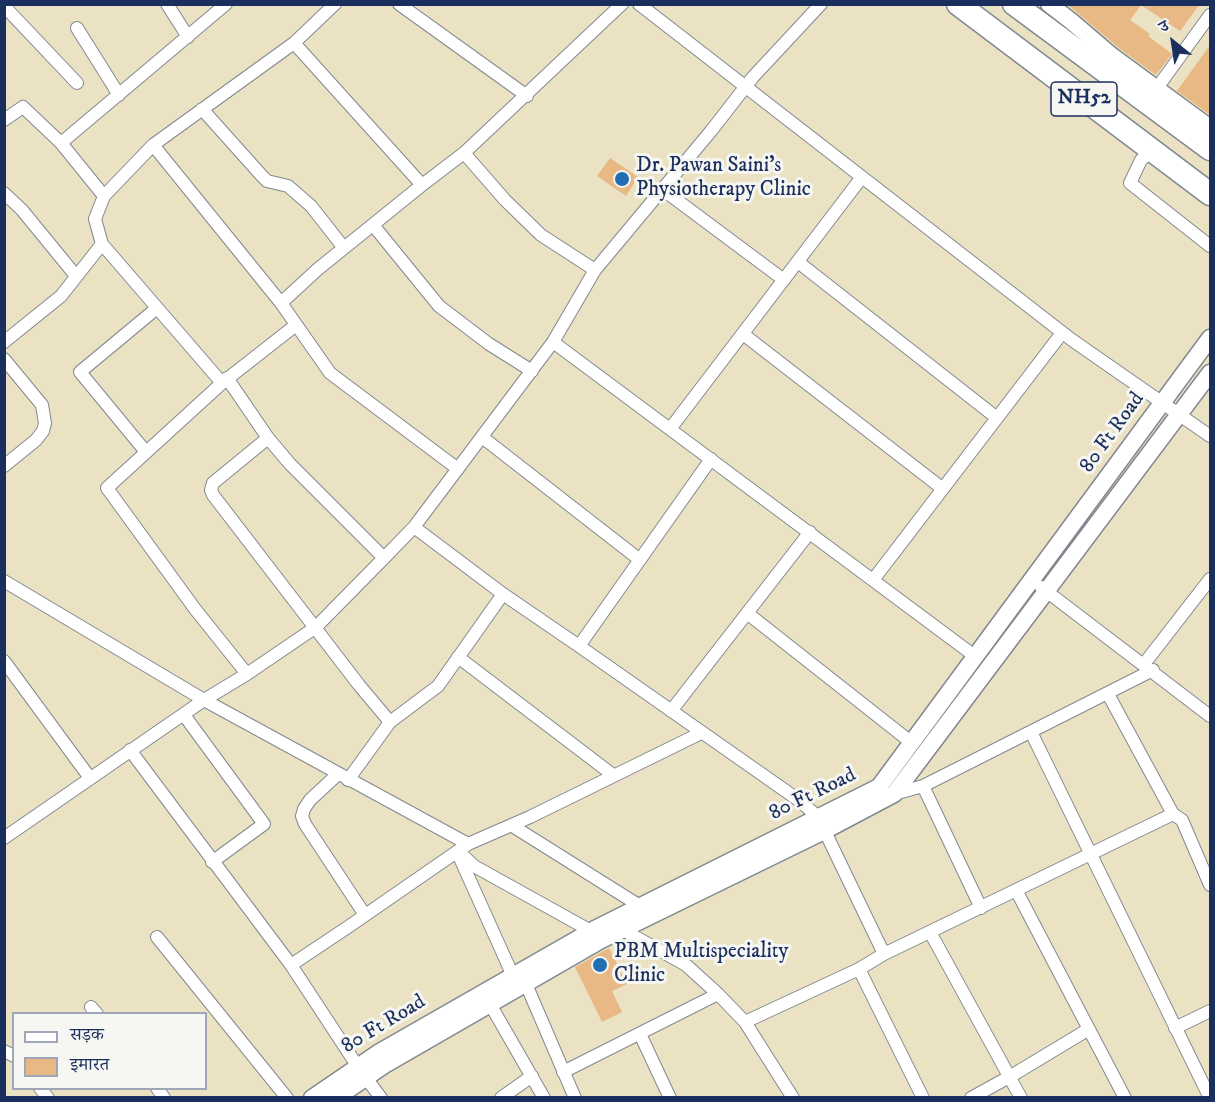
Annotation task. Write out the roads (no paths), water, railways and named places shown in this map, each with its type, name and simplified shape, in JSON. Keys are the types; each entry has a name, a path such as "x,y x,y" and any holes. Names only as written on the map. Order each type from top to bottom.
{"highway":[{"name":"NH52","path":"958,4 1210,194"},
{"name":"NH52","path":"1014,4 1210,148"}],"main road":[{"path":"1048,4 1112,56 1210,128"},
{"name":"80 Ft Road","path":"312,1098 490,1004 519,980 591,931 640,906 821,824 894,794 1210,338"},
{"name":"80 Ft Road","path":"336,1098 378,1053 519,980 623,930 821,824 879,787 976,657 1039,586 1181,414 1210,373"}],"street":[{"path":"167,4 188,37"},
{"path":"61,143 226,4"},
{"path":"336,4 294,43 153,145 104,196 95,219 102,244 157,308 225,381 290,464 384,558"},
{"path":"399,4 527,96"},
{"path":"281,303 422,184 464,153 622,4"},
{"path":"639,4 1062,333 1210,436"},
{"path":"4,838 130,750 316,627 384,558 414,527 553,342 595,270 746,86 821,4"},
{"path":"4,6 77,83"},
{"path":"1157,88 1210,15"},
{"path":"76,28 119,95"},
{"path":"294,43 422,184"},
{"path":"4,120 23,106 61,143 104,196"},
{"path":"202,109 267,181 288,186 311,206 344,248"},
{"path":"153,145 281,303 330,373 458,470"},
{"path":"464,153 505,200 541,235 595,270"},
{"path":"1148,154 1141,160 1130,183 1210,246"},
{"path":"670,429 862,177"},
{"path":"662,189 784,280"},
{"path":"4,193 22,210 76,276"},
{"path":"373,225 439,306 489,344 531,371"},
{"path":"6,337 61,296 102,244"},
{"path":"798,262 997,418"},
{"path":"146,452 80,372 157,308"},
{"path":"247,674 195,609 107,488 225,381 296,325"},
{"path":"873,580 1062,333"},
{"path":"743,334 943,489"},
{"path":"553,342 976,657"},
{"path":"4,358 42,405 45,423 43,431 36,440 4,466"},
{"path":"482,437 640,560"},
{"path":"268,438 213,483 211,490 213,495 390,722"},
{"path":"579,646 711,459"},
{"path":"414,527 503,594 800,801 821,824 884,954"},
{"path":"671,711 810,532"},
{"path":"4,581 204,700 343,777 461,849 474,866 591,931"},
{"path":"894,794 923,786 1108,694 1148,667 1209,584"},
{"path":"1039,586 1210,716"},
{"path":"365,915 304,824 302,816 304,808 310,800 343,777 390,722 438,686 503,594"},
{"path":"747,613 912,743"},
{"path":"458,657 613,775"},
{"path":"4,661 90,778"},
{"path":"1108,694 1173,814 1182,820 1207,867 1210,885"},
{"path":"184,715 264,824 212,862"},
{"path":"1031,732 1210,1098"},
{"path":"291,965 461,849 701,733"},
{"path":"130,750 291,965 381,1098"},
{"path":"923,786 981,908"},
{"path":"745,1022 859,969 884,954 1173,814"},
{"path":"511,825 640,906"},
{"path":"461,849 574,1098"},
{"path":"1016,890 1125,1098"},
{"path":"623,930 686,965 718,994 745,1022 793,1098"},
{"path":"930,932 1011,1076 1021,1098"},
{"path":"157,937 287,1098"},
{"path":"859,969 923,1098"},
{"path":"563,1072 718,994"},
{"path":"490,1004 544,1098"},
{"path":"1174,1028 1210,1011"},
{"path":"971,1098 1089,1029"},
{"path":"640,1034 670,1098"},
{"path":"501,1098 532,1076"}],"place":[{"name":"Dr. Pawan Saini's Physiotherapy Clinic","path":"622,179"},
{"name":"PBM Multispeciality Clinic","path":"600,965"}]}
